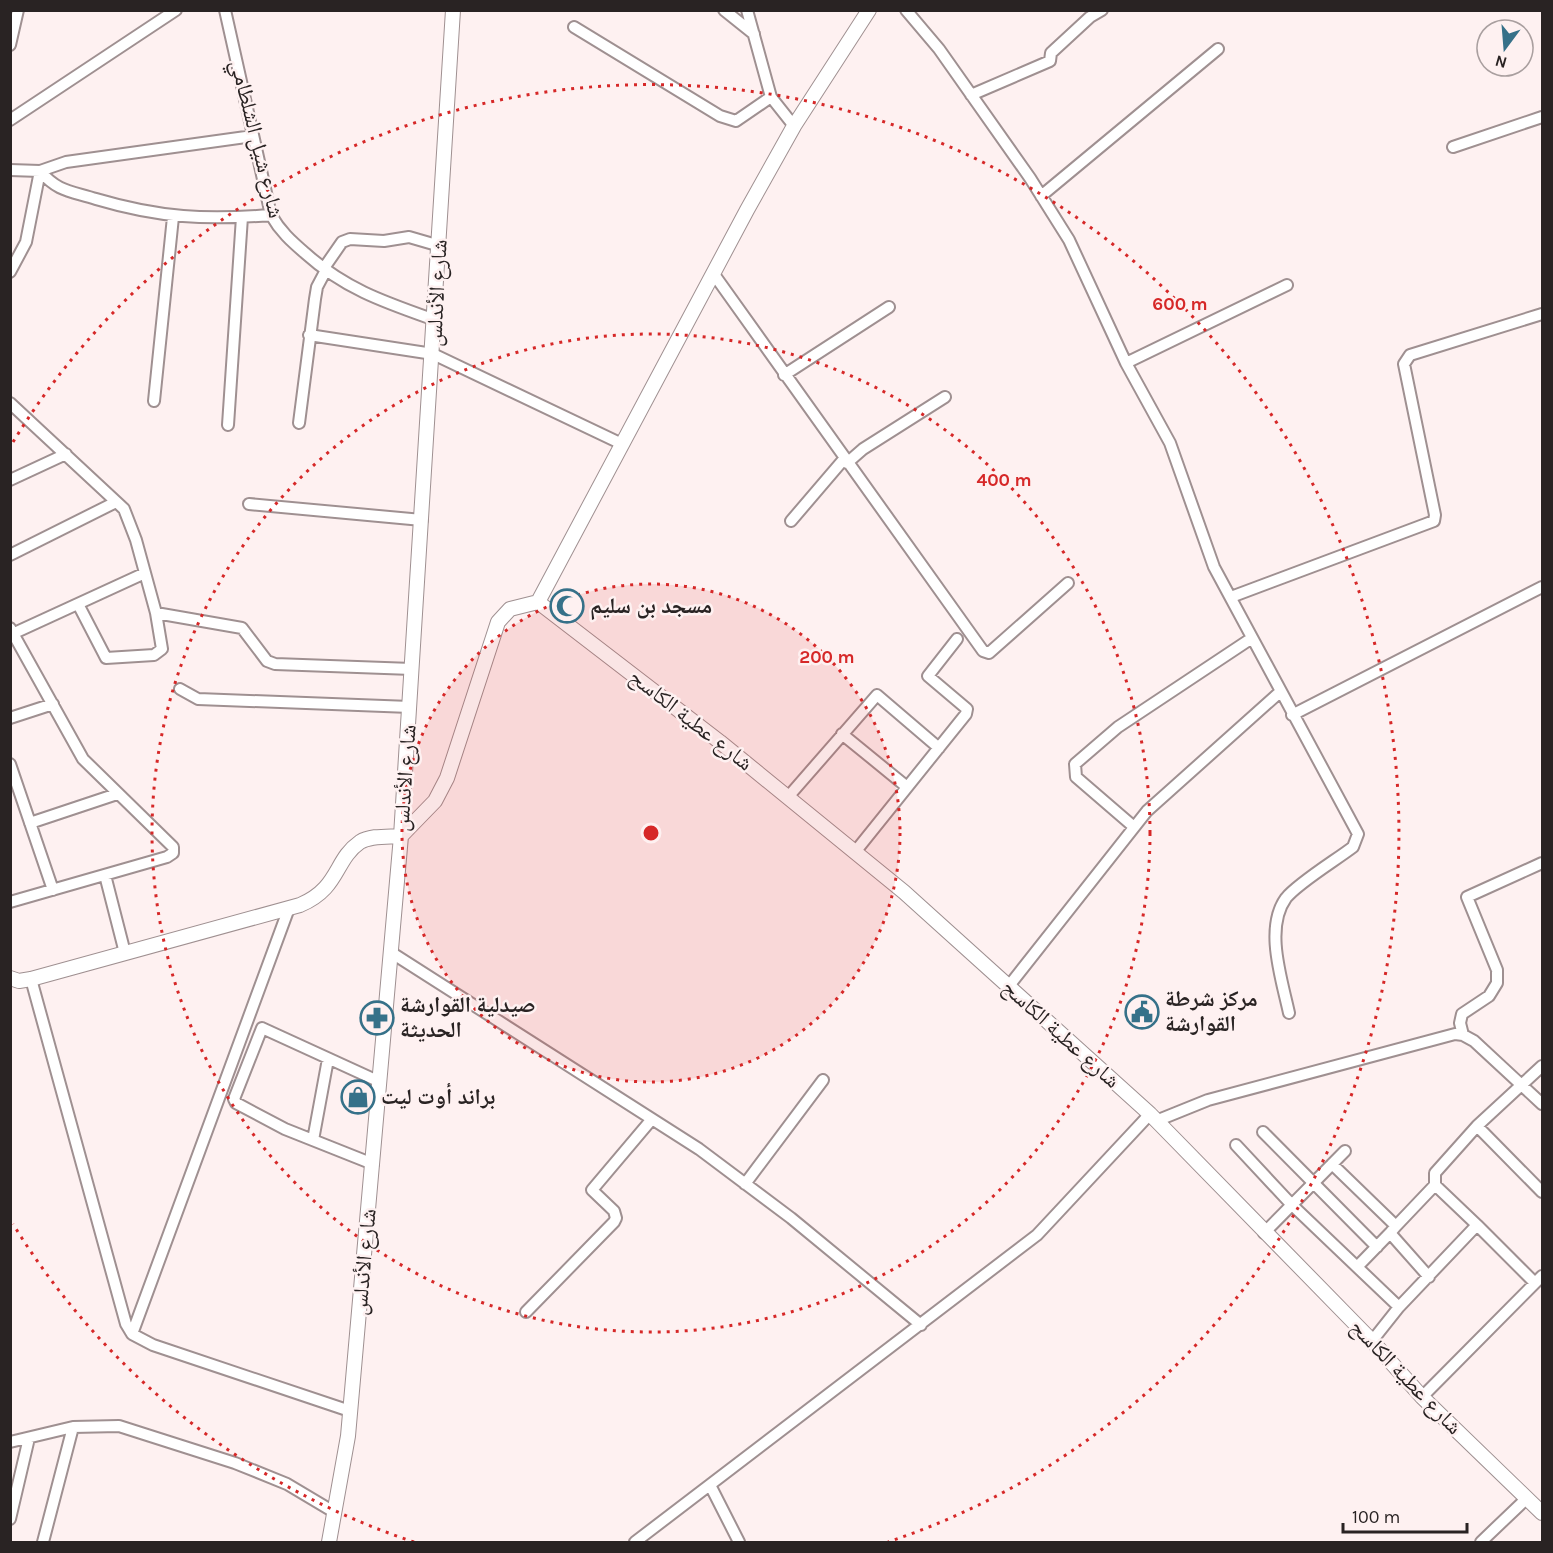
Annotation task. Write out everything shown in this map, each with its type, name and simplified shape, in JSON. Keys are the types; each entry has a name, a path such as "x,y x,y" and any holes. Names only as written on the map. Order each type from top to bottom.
{"main road":[{"name":"شارع الأندلس","path":"328,1542 344,1469 392,953 434,354 453,10"},
{"path":"10,978 19,981 31,980 312,900 322,892 360,843 371,838 401,836 435,801 447,778 498,622 510,609 538,602 794,126 869,10"},
{"name":"شارع عطية الكاسح","path":"538,602 788,797 904,892 1153,1118 1372,1341 1422,1397 1542,1513"}],"street":[{"path":"10,45 18,10"},
{"path":"10,120 176,10"},
{"name":"شارع شيل الشلطامي","path":"225,10 271,214 278,227 325,269 355,291 435,320"},
{"path":"724,10 754,34"},
{"path":"747,10 771,97 794,126"},
{"path":"906,10 939,49 1069,240 1126,363 1170,443 1214,567 1358,834 1353,847 1287,897 1277,919 1282,981 1289,1013"},
{"path":"971,95 1050,61 1051,53 1086,21 1102,10"},
{"path":"574,27 720,116 736,121 771,97"},
{"path":"1041,196 1218,49"},
{"path":"1453,147 1542,117"},
{"path":"10,170 40,171 66,162 254,136"},
{"path":"40,171 53,186 133,210 173,217 242,217 271,214"},
{"path":"10,272 26,242 40,171"},
{"path":"154,401 173,217"},
{"path":"228,425 242,217"},
{"path":"299,423 317,287 342,242 350,239 384,241 409,237 440,246"},
{"path":"713,273 845,461 983,651 989,653 1068,583"},
{"path":"1126,363 1287,285"},
{"path":"784,375 888,307"},
{"path":"1231,597 1434,521 1435,515 1404,364 1407,358 1410,355 1542,314"},
{"path":"309,335 434,354 621,444"},
{"path":"790,521 845,461 945,397"},
{"path":"10,403 124,509 130,520 156,613 162,649 159,653 109,659 103,655 78,604"},
{"path":"10,480 66,454"},
{"path":"10,555 116,502"},
{"path":"249,504 422,520"},
{"path":"10,902 167,857 173,853 173,847 83,759 12,632 145,573"},
{"path":"1292,715 1542,587"},
{"path":"156,613 242,628 267,661 275,664 412,669"},
{"path":"1134,827 1076,777 1075,764 1118,727 1252,638"},
{"path":"855,852 966,714 967,709 928,676 957,639"},
{"path":"180,689 198,699 410,706"},
{"path":"1008,987 1147,811 1280,692"},
{"path":"788,797 874,697 881,696 939,748"},
{"path":"10,718 52,704"},
{"path":"842,734 907,787"},
{"path":"10,764 53,890"},
{"path":"30,823 117,794"},
{"path":"1463,1035 1460,1023 1462,1014 1489,996 1497,983 1497,970 1467,897 1542,863"},
{"path":"105,875 125,953"},
{"path":"132,1334 289,908"},
{"path":"392,953 652,1119 745,1184 921,1325"},
{"path":"31,980 126,1324 132,1334 153,1345 350,1411"},
{"path":"373,1164 285,1129 236,1103 234,1099 261,1028 380,1082"},
{"path":"635,1542 1037,1235 1153,1118 1208,1100 1455,1034 1463,1035 1474,1041 1542,1104"},
{"path":"313,1140 328,1059"},
{"path":"1357,1267 1435,1185 1435,1173 1477,1126 1542,1066"},
{"path":"745,1184 823,1080"},
{"path":"525,1312 614,1222 616,1218 614,1211 592,1190 652,1119"},
{"path":"1477,1126 1542,1192"},
{"path":"1263,1132 1377,1247"},
{"path":"1236,1145 1291,1204 1399,1307"},
{"path":"1264,1233 1345,1151"},
{"path":"1332,1164 1393,1230 1429,1277"},
{"path":"1422,1397 1539,1279 1477,1226 1435,1185"},
{"path":"1372,1341 1399,1307 1477,1226"},
{"path":"10,1442 73,1427 118,1426 225,1460 287,1484 334,1512"},
{"path":"43,1542 73,1427"},
{"path":"10,1519 29,1438"},
{"path":"710,1485 739,1542"},
{"path":"1481,1542 1527,1498"}],"place":[{"name":"مسجد بن سليم","path":"567,606"},
{"name":"مركز شرطة القوارشة","path":"1142,1012"},
{"name":"صيدلية القوارشة الحديثة","path":"377,1018"},
{"name":"براند أوت ليت","path":"358,1097"}]}
